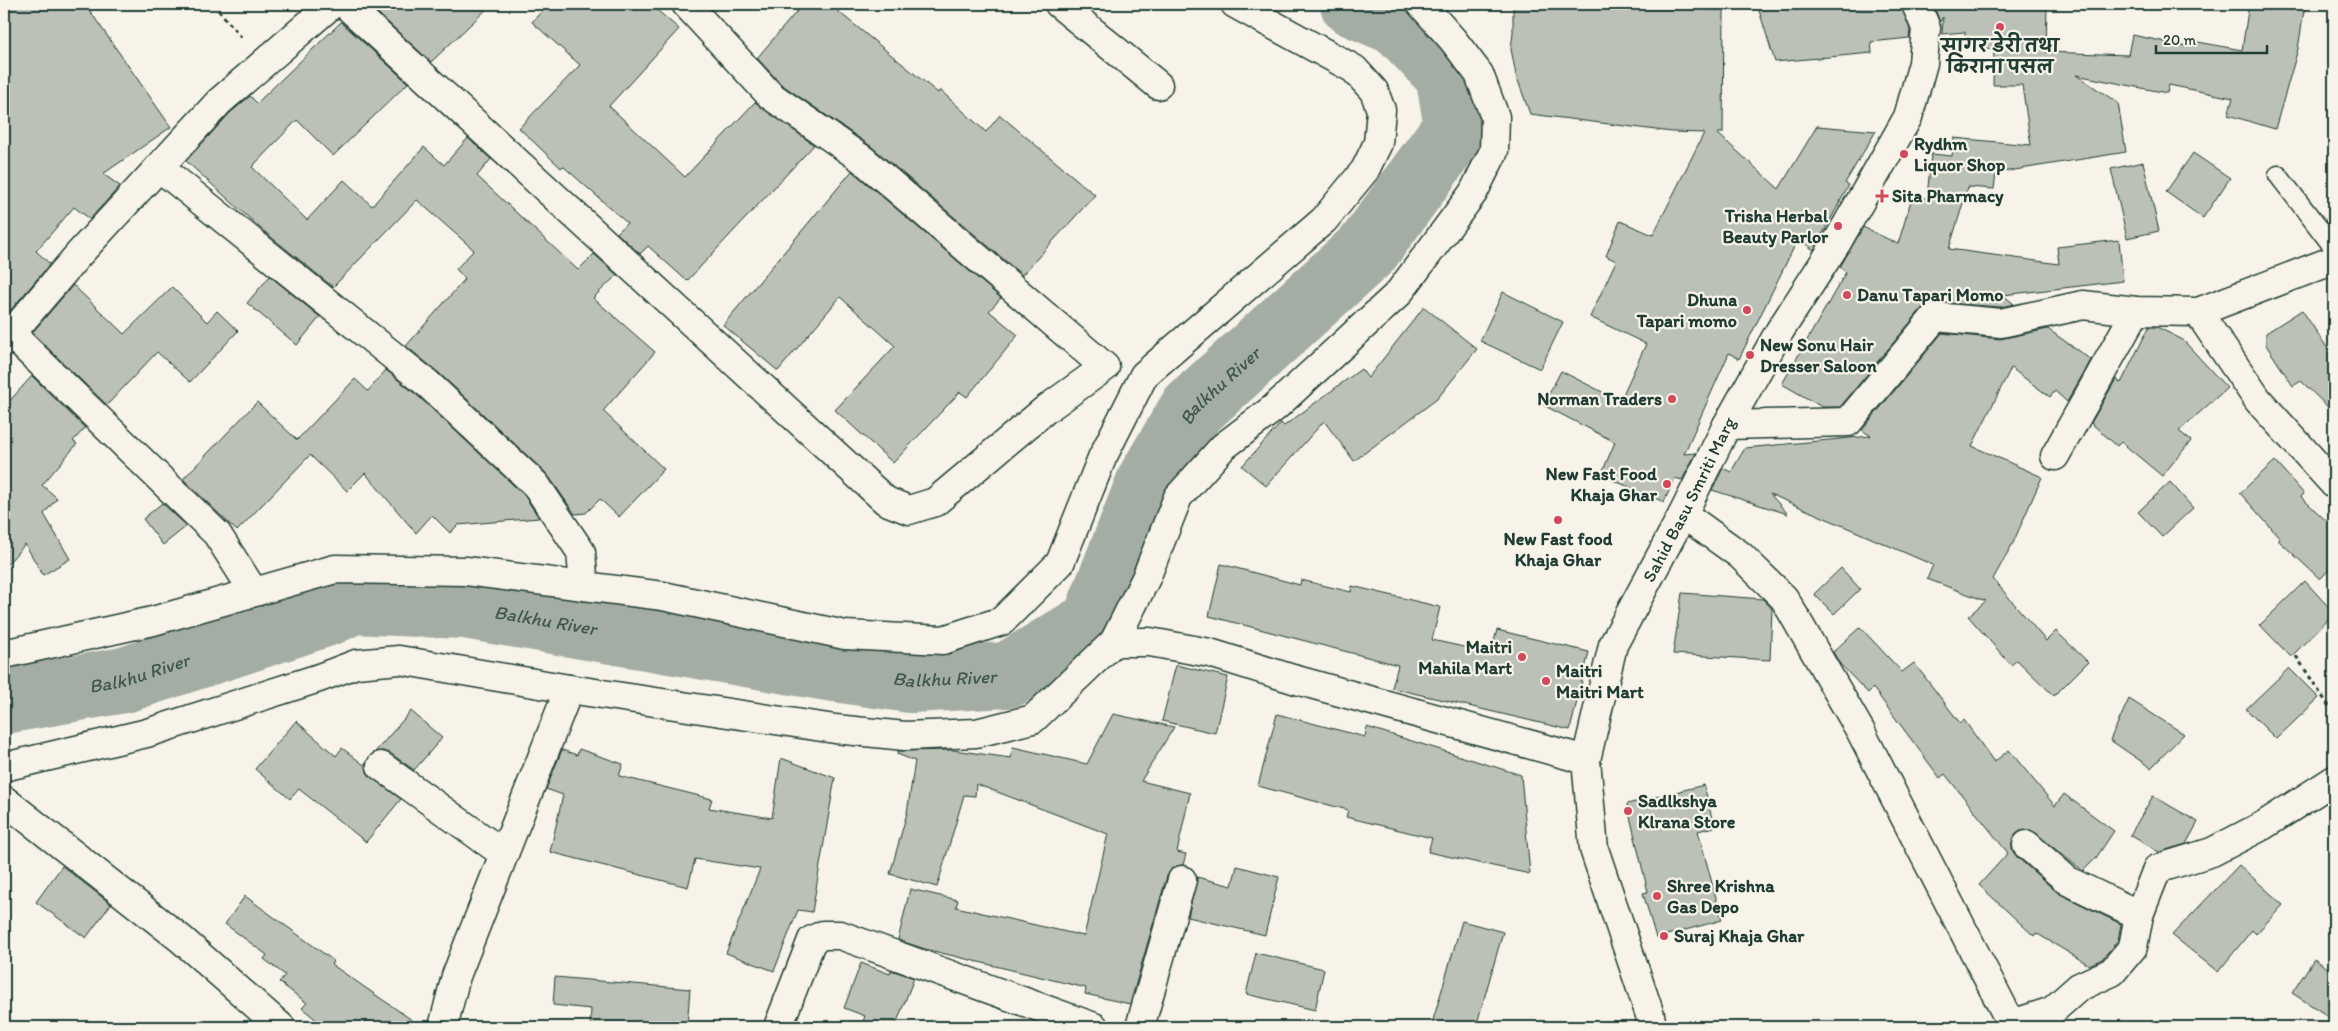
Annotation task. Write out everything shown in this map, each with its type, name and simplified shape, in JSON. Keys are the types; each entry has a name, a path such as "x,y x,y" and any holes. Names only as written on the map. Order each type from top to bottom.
{"street":[{"path":"254,592 217,534 6,334 219,102 332,4"},
{"path":"346,4 886,502 909,510 935,502 1045,410 1105,367"},
{"path":"686,4 771,96 862,159 1105,367 1144,375"},
{"path":"1059,4 1158,86"},
{"path":"4,654 153,621 335,568 466,571 663,596 845,635 943,640 1002,621 1060,563 1102,458 1144,375 1324,220 1365,170 1378,143 1381,110 1374,90 1354,69 1235,4"},
{"path":"4,766 147,733 319,678 356,664 398,660 569,689 835,729 905,736 976,733 1033,719 1114,642 1146,578 1178,497 1223,447 1274,408 1398,294 1473,193 1494,151 1494,117 1479,74 1453,40 1421,4"},
{"name":"Sahid Basu Smriti Marg","path":"1652,1027 1650,1015 1594,849 1586,760 1613,645 1683,514 1727,425 1778,332 1836,244 1908,117 1924,54 1926,28 1916,4"},
{"path":"159,166 428,384 536,485 581,552 584,586"},
{"path":"1727,425 1848,422 1935,317 2001,323 2083,305 2136,311 2198,312 2334,260"},
{"path":"2055,456 2136,311"},
{"path":"2198,312 2258,400 2334,484"},
{"path":"1683,514 1740,555 1784,598 1861,732 2013,1025 2052,1011 2079,987 2112,972 2132,947 2139,915 2157,869 2212,852 2264,825 2334,780"},
{"path":"1114,642 1150,642 1210,653 1293,679 1586,760"},
{"path":"443,1027 456,976 569,689"},
{"path":"380,766 504,854"},
{"path":"4,800 181,939 281,1027"},
{"path":"2027,845 2068,881 2139,915"},
{"path":"1140,1027 1182,880"},
{"path":"778,1027 812,940 823,935 840,935 1094,1027"}],"lane":[{"path":"2278,175 2334,248"}],"path":[{"path":"213,4 264,63"},
{"path":"2296,656 2334,714"}],"building":[{"path":"4,4 85,4 171,127 103,174 120,186 90,219 74,207 36,251 50,264 9,312 4,312"},
{"path":"368,4 492,4 431,62"},
{"path":"548,4 650,4 679,29 609,106 685,177 755,102 814,145 687,281 648,246 640,254 617,233 627,223 563,166 561,168 519,128 580,65 532,22"},
{"path":"803,4 829,4 938,93 940,90 986,132 1000,115 1095,195 1022,275 872,147 781,84 757,58"},
{"path":"1513,4 1632,4 1631,8 1724,10 1723,133 1717,133 1779,189 1817,126 1876,131 1845,183 1849,185 1814,250 1798,239 1739,359 1729,353 1684,454 1696,453 1682,480 1675,478 1664,502 1601,475 1615,442 1543,405 1561,371 1620,401 1646,344 1590,317 1616,261 1606,256 1620,221 1653,235 1704,133 1672,132 1530,114 1516,75 1511,49"},
{"path":"1757,4 1901,4 1910,30 1909,38 1871,42 1872,53 1775,62"},
{"path":"1933,4 2047,5 2046,52 2128,55 2132,35 2186,46 2187,40 2242,50 2249,4 2305,4 2298,49 2275,129 2228,115 2233,98 2169,85 2167,93 2076,75 2118,103 2126,152 1996,173 1994,189 1968,187 1949,249 2059,264 2057,247 2119,240 2123,281 2003,295 2014,304 2000,307 1929,302 1840,407 1822,407 1782,384 1846,272 1840,267 1863,227 1898,244 1913,194 1927,199 1931,154 1952,156 1954,138 2031,145 2022,85 1993,85 1994,49 1965,48 1965,32 1942,34 1943,17 1940,22"},
{"path":"341,22 408,83 333,156 297,120 252,167 307,220 344,180 372,206 424,147 444,165 468,138 491,159 477,176 578,270 594,254 617,275 593,298 655,352 603,411 664,469 619,517 600,499 586,513 575,514 547,474 439,373 406,346 465,279 456,269 474,250 417,200 333,287 260,228 186,161 230,113 250,96 257,103"},
{"path":"2193,153 2230,178 2203,218 2166,192"},
{"path":"2143,162 2159,231 2127,238 2111,169"},
{"path":"852,171 1001,298 989,311 1018,335 967,397 960,392 893,463 835,410 895,346 840,297 778,371 723,325"},
{"path":"270,276 320,317 297,345 247,303"},
{"path":"73,285 124,334 172,287 207,322 217,311 238,331 190,382 157,352 107,405 32,333"},
{"path":"1503,292 1563,322 1540,369 1480,341"},
{"path":"1424,307 1477,349 1437,399 1354,461 1324,421 1266,486 1242,466 1281,423 1284,426 1361,369 1368,378"},
{"path":"2302,310 2334,358 2334,413 2301,381 2293,386 2266,345 2266,333"},
{"path":"2149,327 2157,327 2183,340 2227,388 2179,431 2191,441 2162,476 2121,442 2117,446 2091,423 2116,379 2121,383"},
{"path":"2048,329 2091,360 2067,402 2055,391 2050,397 2011,368 1972,446 2042,477 2013,543 1993,579 2046,641 2056,631 2088,662 2054,696 2017,660 2011,665 1968,616 1986,601 1927,579 1933,565 1770,494 1788,514 1712,490 1723,468 1731,472 1745,448 1871,436 1862,430 1942,333 2000,339"},
{"path":"386,370 418,396 524,495 539,518 458,525 450,533 432,515 416,533 365,473 347,491 310,455 237,531 183,479 257,402 297,440 355,379 368,391"},
{"path":"32,376 85,428 73,441 77,444 42,485 57,498 44,514 70,559 43,575 25,544 4,568 4,407"},
{"path":"2275,461 2304,494 2301,497 2334,528 2334,565 2320,579 2278,540 2280,538 2240,493"},
{"path":"2170,482 2193,508 2162,537 2138,512"},
{"path":"162,503 187,526 163,545 143,519"},
{"path":"1221,564 1300,585 1301,580 1351,592 1352,586 1440,607 1432,640 1491,653 1497,630 1589,652 1570,730 1392,688 1398,665 1209,616"},
{"path":"1841,568 1860,589 1834,614 1814,594"},
{"path":"2305,581 2334,613 2291,657 2260,625"},
{"path":"1682,593 1763,599 1772,609 1770,660 1673,654"},
{"path":"1860,627 1902,672 1914,663 1960,723 1964,720 1994,762 2009,750 2055,806 2064,794 2114,831 2096,858 2083,871 2031,830 2022,830 2016,834 2012,842 2012,850 2017,857 2058,893 2121,924 2118,940 2102,959 2089,965 2036,933 2034,936 1979,885 2008,853 1945,774 1940,778 1873,688 1868,693 1840,664 1833,652"},
{"path":"1176,665 1228,677 1215,733 1162,721"},
{"path":"2289,668 2319,698 2276,739 2246,709"},
{"path":"2129,699 2184,734 2151,768 2110,740"},
{"path":"411,711 442,738 414,770 390,753 383,751 375,752"},
{"path":"1113,714 1174,727 1141,781 1190,793 1177,852 1186,854 1183,865 1172,868 1167,876 1130,1004 1085,994 1086,988 925,949 898,940 910,889 958,900 956,907 1084,936 1108,834 976,784 975,796 964,795 937,887 890,874 907,813 915,761 897,754 898,751 953,750 1011,758 1013,747 1087,764"},
{"path":"1277,714 1365,737 1367,727 1521,775 1530,874 1428,852 1432,838 1346,817 1348,810 1258,786"},
{"path":"296,721 336,756 342,748 364,765 366,762 367,772 372,778 401,799 366,842 299,789 290,799 255,769"},
{"path":"579,749 623,764 619,776 712,799 709,808 772,818 781,758 835,778 812,912 798,910 774,971 726,953 760,869 695,859 688,887 550,852 563,795 546,789 562,750 577,755"},
{"path":"1704,785 1714,827 1698,831 1722,920 1656,938 1643,893 1648,892 1627,804"},
{"path":"2153,796 2198,822 2186,844 2159,852 2130,835"},
{"path":"2239,865 2283,905 2256,934 2252,930 2218,972 2172,935"},
{"path":"62,866 111,904 86,938 36,902"},
{"path":"1237,866 1279,877 1265,935 1188,917 1197,877 1232,886"},
{"path":"245,896 334,961 331,964 422,1027 325,1027 302,1008 307,1003 279,982 285,975 264,959 267,955 225,924"},
{"path":"1462,921 1503,932 1476,1027 1431,1027"},
{"path":"1256,953 1324,969 1315,1010 1246,994"},
{"path":"2314,959 2334,972 2334,1020 2292,993"},
{"path":"861,963 890,974 891,970 914,978 895,1027 861,1027 865,1016 844,1008"},
{"path":"555,977 690,989 687,1027 590,1027 591,1009 553,1005"}],"waterway":[{"name":"Balkhu River","path":"4,701 124,680 328,613 353,601 465,606 822,667 911,680 1008,675 1094,623 1150,480 1192,409 1368,249 1457,126 1448,75 1400,24 1353,4"}],"place":[{"name":"सागर डेरी तथा किराना पसल","path":"2000,27"},
{"name":"Rydhm Liquor Shop","path":"1904,154"},
{"name":"Sita Pharmacy","path":"1882,196"},
{"name":"Trisha Herbal Beauty Parlor","path":"1838,226"},
{"name":"Danu Tapari Momo","path":"1847,295"},
{"name":"Dhuna Tapari momo","path":"1747,310"},
{"name":"New Sonu Hair Dresser Saloon","path":"1750,355"},
{"name":"Norman Traders","path":"1672,399"},
{"name":"New Fast Food Khaja Ghar","path":"1667,484"},
{"name":"New Fast food Khaja Ghar","path":"1558,520"},
{"name":"Maitri Mahila Mart","path":"1522,657"},
{"name":"Maitri Maitri Mart","path":"1546,681"},
{"name":"Sadlkshya Klrana Store","path":"1628,811"},
{"name":"Shree Krishna Gas Depo","path":"1657,896"},
{"name":"Suraj Khaja Ghar","path":"1664,936"}]}
